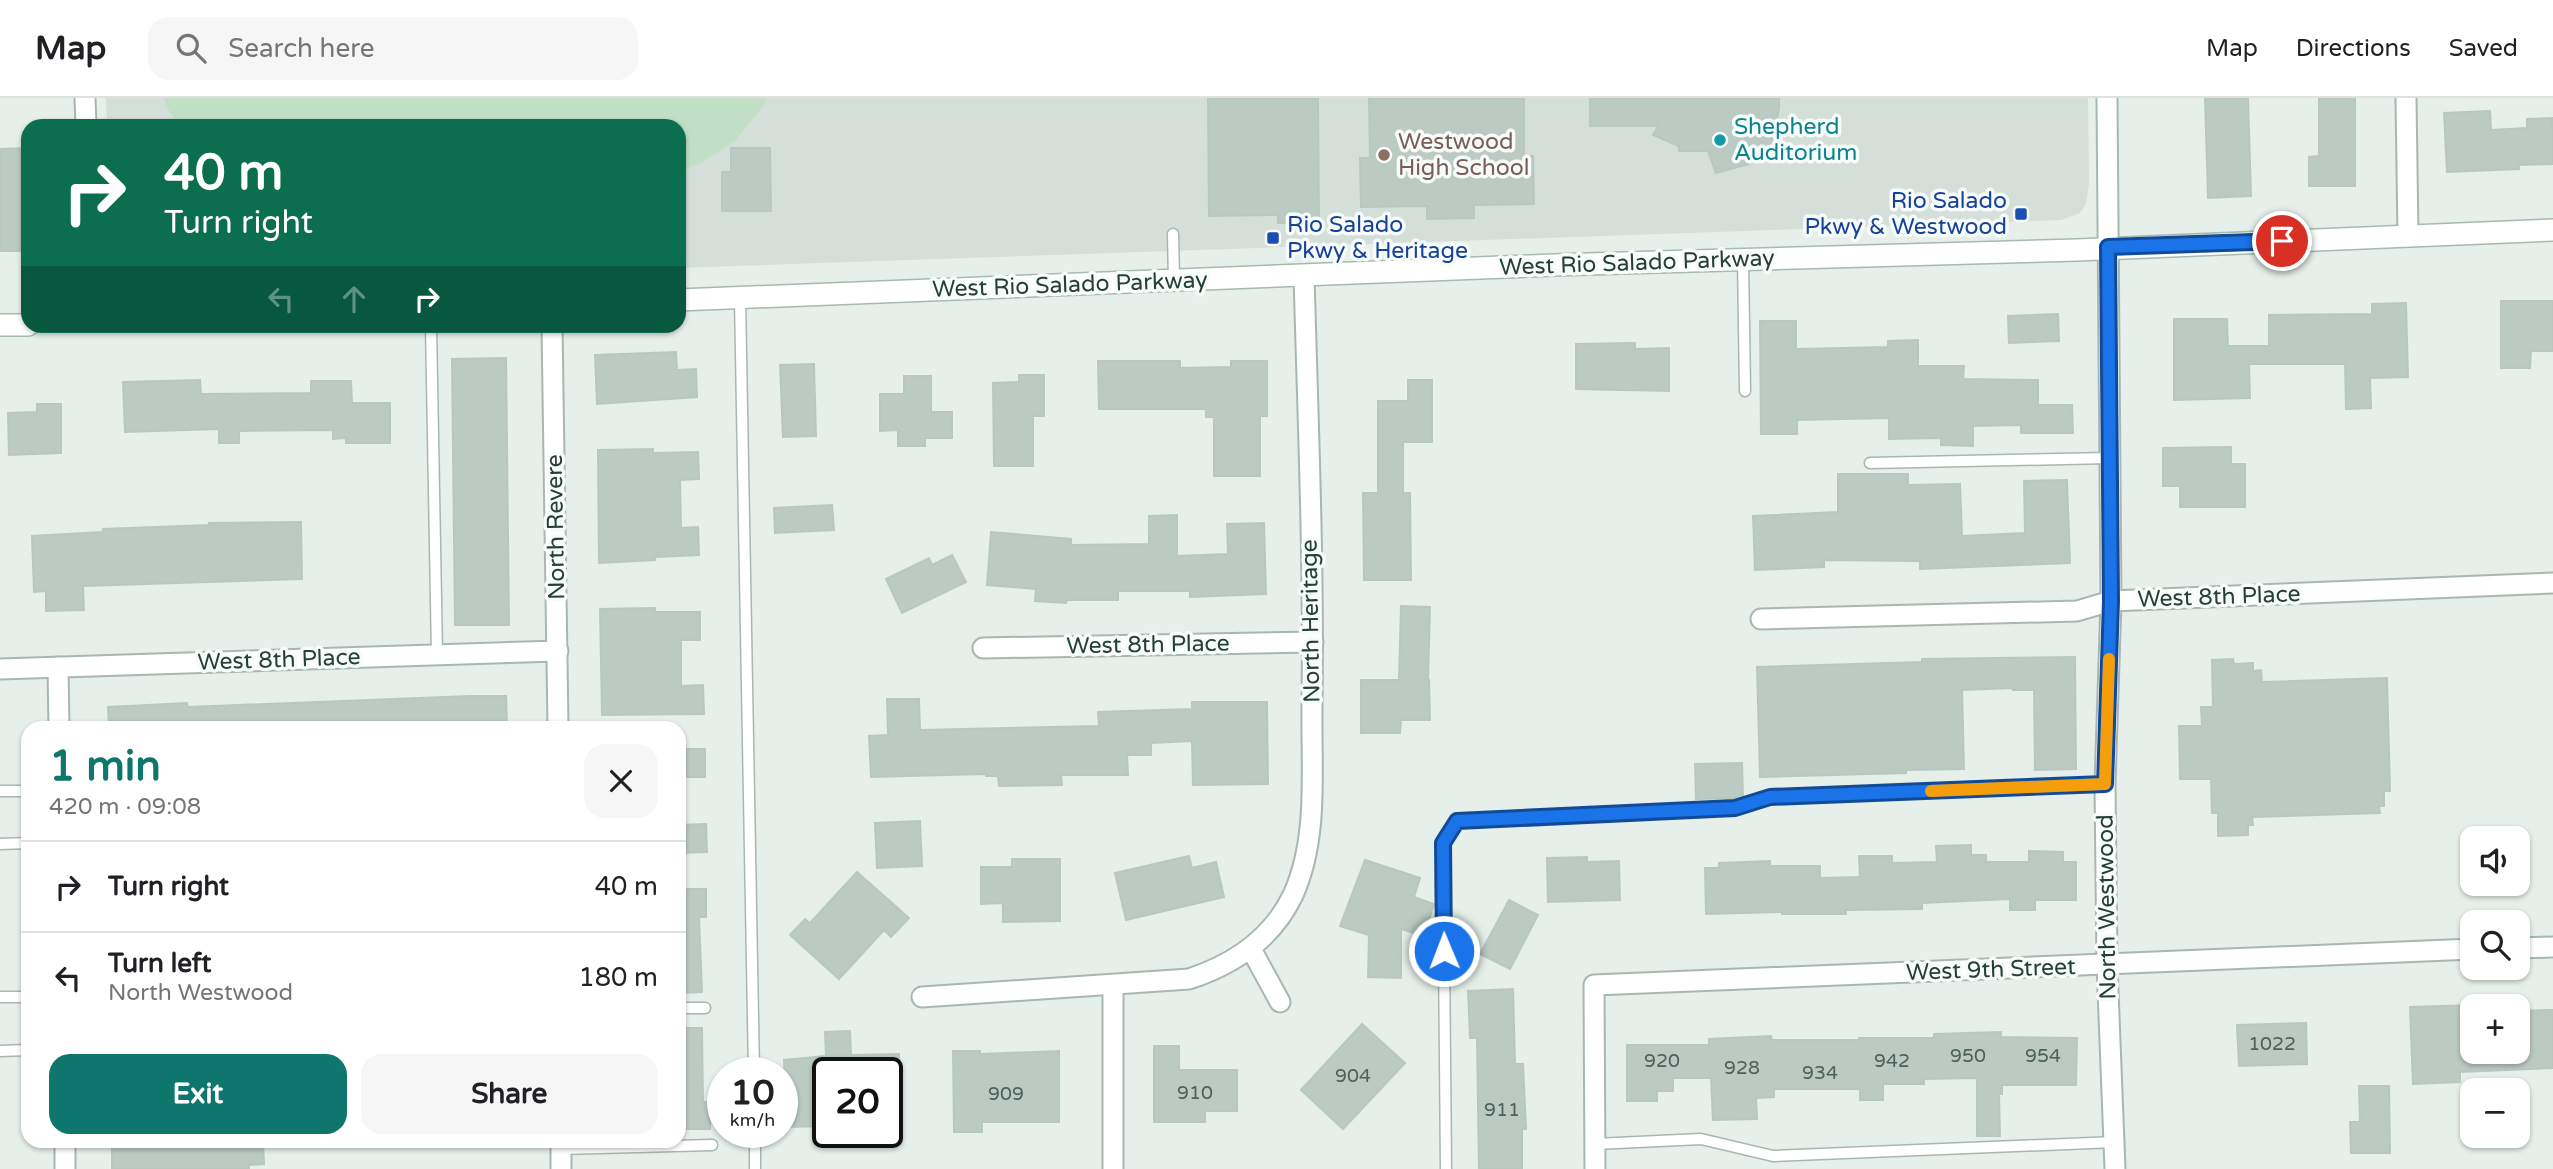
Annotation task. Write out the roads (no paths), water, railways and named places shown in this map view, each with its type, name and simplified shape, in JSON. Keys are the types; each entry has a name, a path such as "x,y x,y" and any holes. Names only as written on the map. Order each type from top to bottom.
{"main road":[{"name":"West Rio Salado Parkway","path":"686,300 2553,230"},
{"path":"0,326 21,324"}],"street":[{"path":"85,98 86,119"},
{"name":"North Westwood","path":"2107,98 2111,601 2105,784 2107,965 2115,1169"},
{"path":"2406,98 2408,236"},
{"name":"North Heritage","path":"922,997 1189,979 1217,970 1251,949 1276,924 1293,895 1306,858 1311,810 1313,642 1304,276"},
{"name":"North Revere","path":"552,333 558,721"},
{"name":"West 8th Place","path":"1761,619 2077,611 2111,601 2553,583"},
{"name":"West 8th Place","path":"983,648 1313,642"},
{"name":"West 8th Place","path":"0,669 558,651"},
{"path":"58,667 59,721"},
{"path":"2530,948 2553,947"},
{"path":"1251,949 1280,1002"},
{"name":"West 9th Street","path":"1595,1144 1594,985 2460,950"},
{"path":"1113,985 1113,1169"},
{"path":"1595,1144 1595,1169"},
{"path":"65,1148 66,1169"},
{"path":"561,1148 561,1169"}],"lane":[{"path":"1173,234 1174,281"},
{"path":"1743,259 1745,391"},
{"path":"740,298 754,1057"},
{"path":"431,333 437,655"},
{"path":"1870,463 2110,458"},
{"path":"1446,1169 1443,843 1457,821 1735,808 1770,797 2105,784"},
{"path":"0,791 21,791"},
{"path":"0,844 21,844"},
{"path":"0,997 21,996"},
{"path":"686,1008 705,1008"},
{"path":"0,1051 21,1050"},
{"path":"1595,1144 1701,1139 1773,1156 2115,1142"},
{"path":"686,1145 707,1145"},
{"path":"755,1148 755,1169"}],"place":[{"name":"Shepherd Auditorium","path":"1720,140"},
{"name":"Westwood High School","path":"1384,155"},
{"name":"Rio Salado Pkwy & Westwood","path":"2021,214"},
{"name":"Rio Salado Pkwy & Heritage","path":"1273,238"}]}
